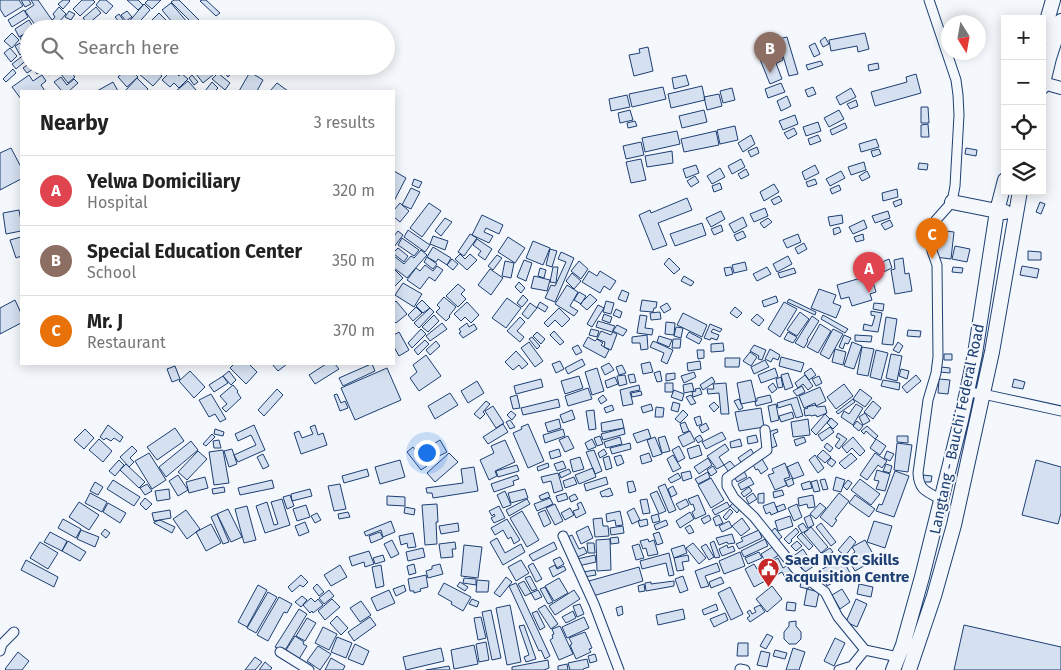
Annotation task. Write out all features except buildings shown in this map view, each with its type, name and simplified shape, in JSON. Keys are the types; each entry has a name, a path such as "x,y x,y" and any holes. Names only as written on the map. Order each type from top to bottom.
{"main road":[{"path":"1046,24 1053,0"},
{"path":"1046,72 1061,21"},
{"path":"1046,86 1061,88"},
{"path":"893,670 903,645 922,577 961,420 975,354 1001,195"},
{"name":"Langtang - Bauchi Federal Road","path":"909,670 934,596 954,525 983,394 1019,195"},
{"path":"952,202 997,211 1016,212"}],"street":[{"path":"929,0 956,80 958,94 955,186 952,202 936,220 932,252 937,265 938,357 936,373 928,400 918,473 918,482 922,489 941,500"},
{"path":"967,392 1061,411"},
{"path":"765,430 767,450 727,478 727,486 734,498 754,517 799,573 825,592 838,616 865,650 898,656"},
{"path":"563,536 594,604 619,670"},
{"path":"0,651 2,644 14,632"},
{"path":"839,670 851,668 865,650"},
{"path":"280,652 309,670"}],"place":[{"name":"Special Education Center","path":"770,73"},
{"name":"Mr. J","path":"932,259"},
{"name":"Yelwa Domiciliary","path":"869,293"},
{"name":"Saed NYSC Skills acquisition Centre","path":"769,588"}]}
